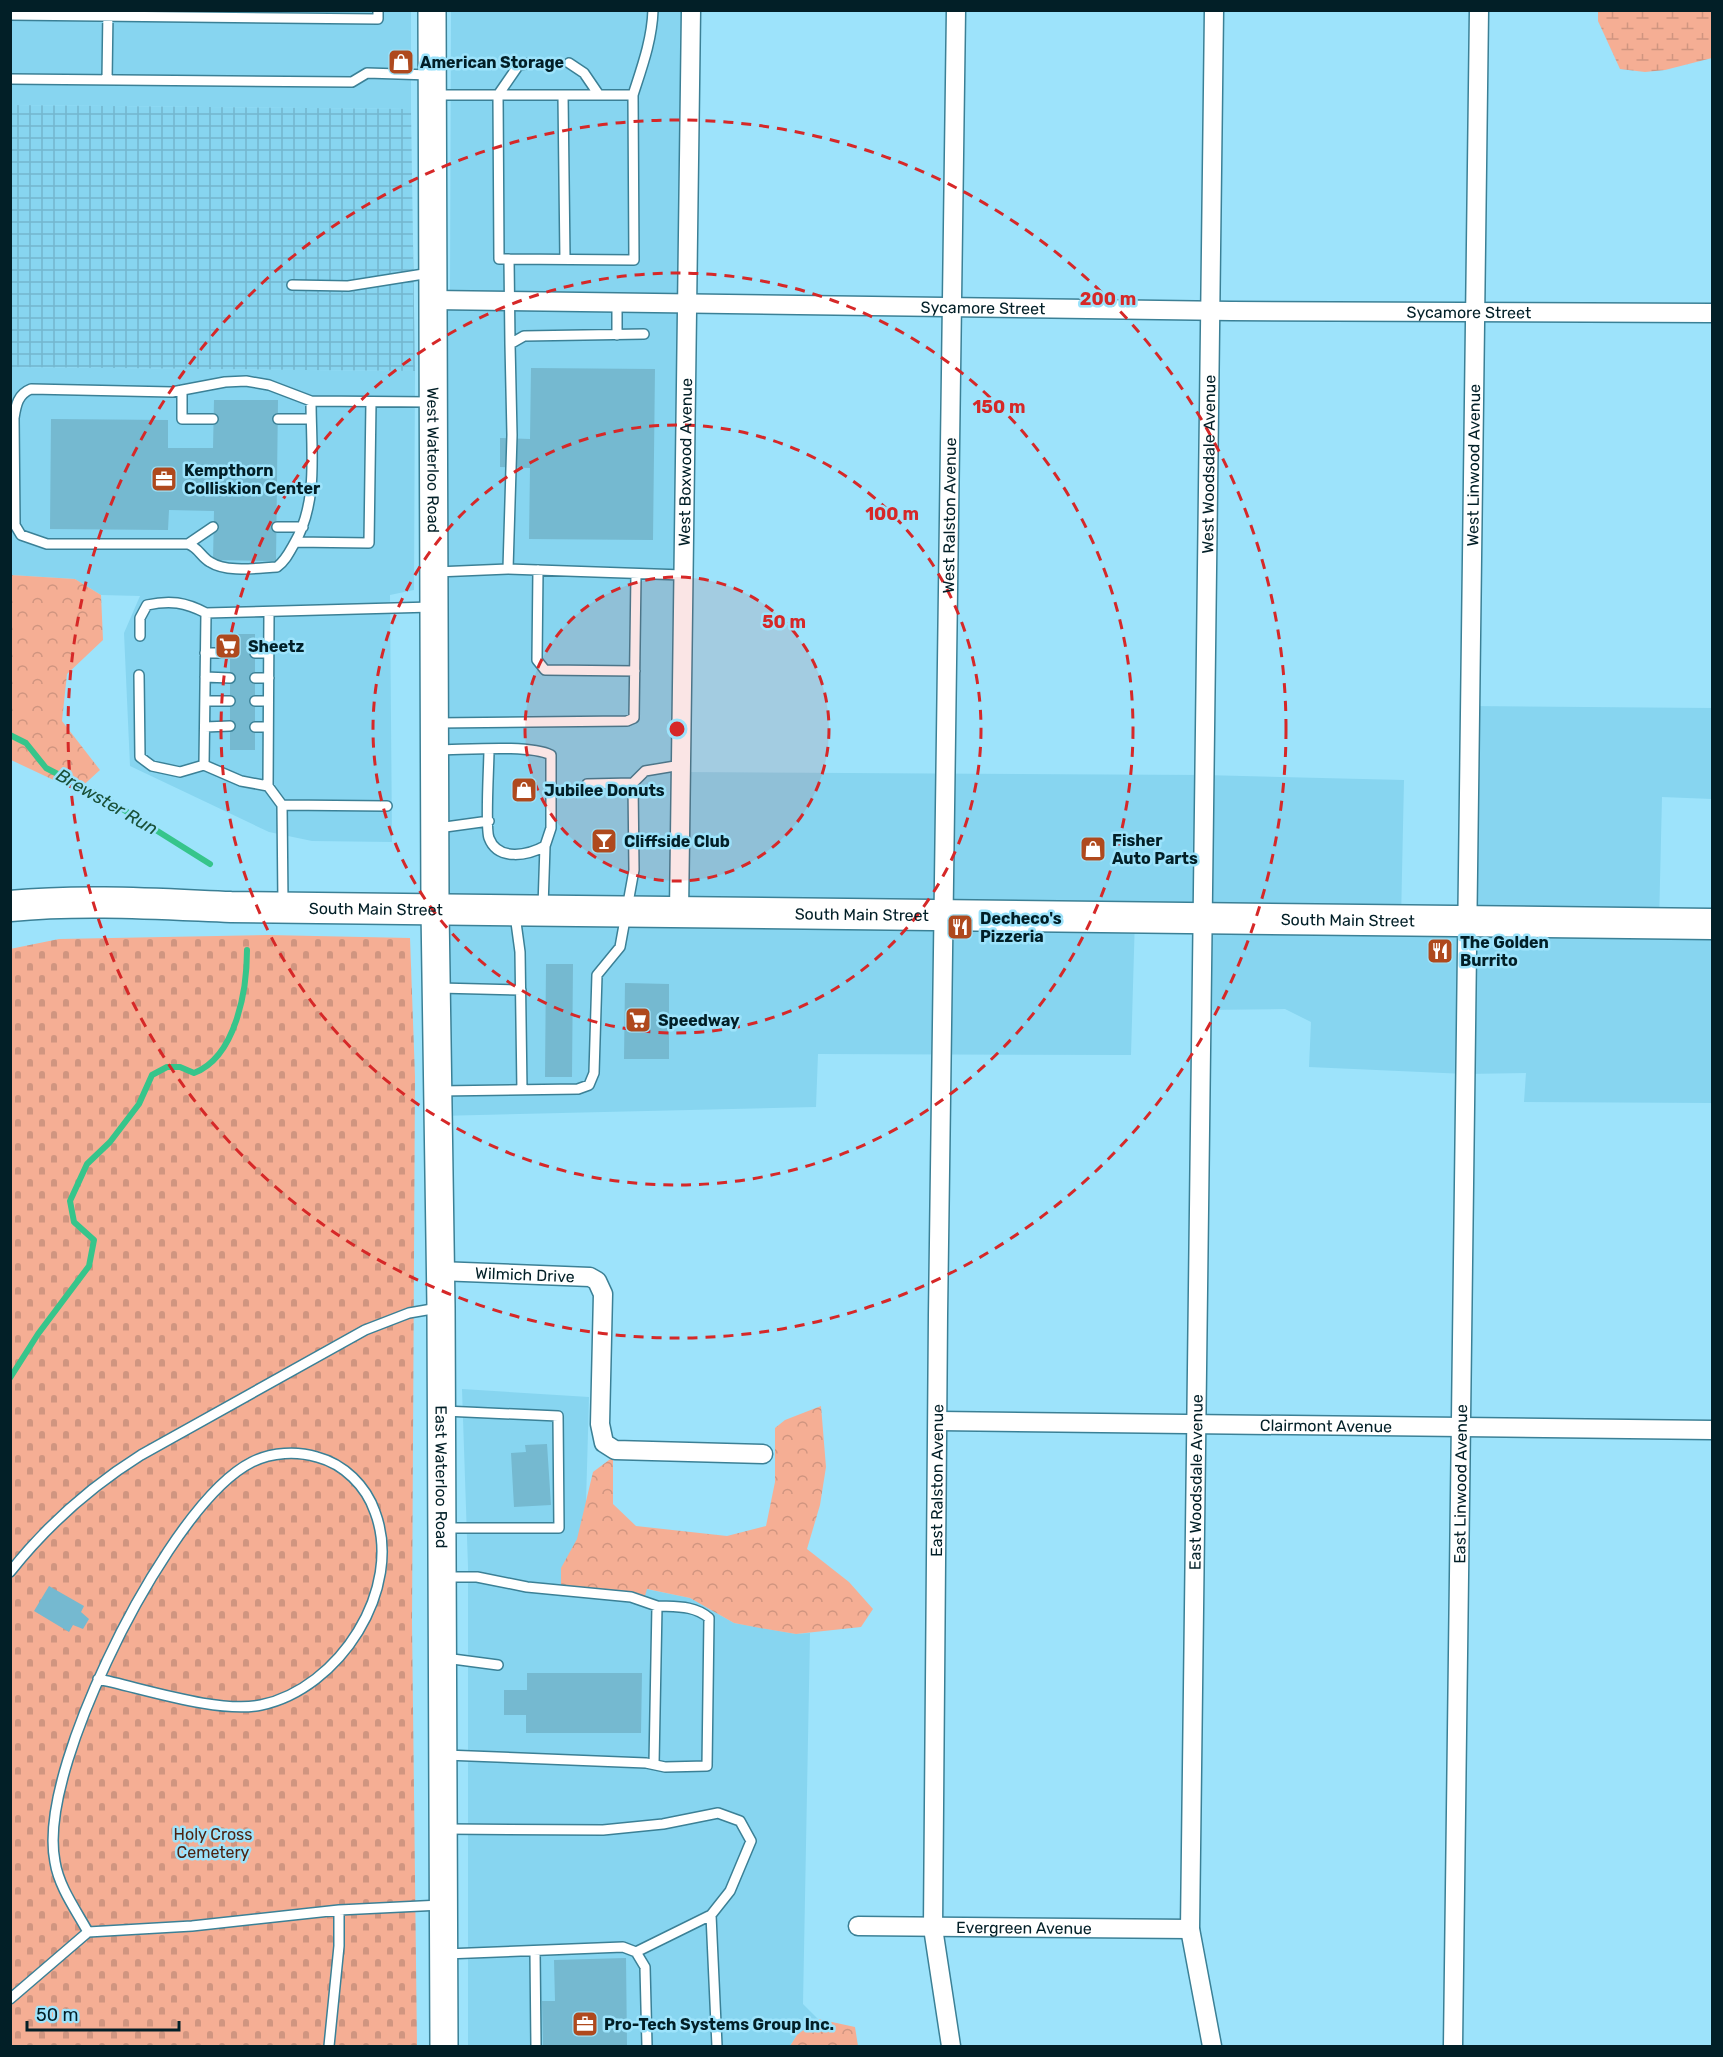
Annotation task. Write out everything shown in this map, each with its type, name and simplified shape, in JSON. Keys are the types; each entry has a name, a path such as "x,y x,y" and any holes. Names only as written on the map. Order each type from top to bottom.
{"main road":[{"name":"West Waterloo Road","path":"432,10 435,909"},
{"name":"South Main Street","path":"10,906 62,903 283,908 1713,924"},
{"name":"East Waterloo Road","path":"435,909 438,1271 441,1307 444,2046"}],"street":[{"name":"West Boxwood Avenue","path":"679,912 691,10"},
{"name":"West Ralston Avenue","path":"944,914 956,10"},
{"name":"West Woodsdale Avenue","path":"1202,918 1214,10"},
{"name":"West Linwood Avenue","path":"1467,921 1479,10"},
{"name":"Sycamore Street","path":"433,300 1475,313 1713,313"},
{"name":"East Ralston Avenue","path":"944,914 933,1928 951,2046"},
{"name":"East Woodsdale Avenue","path":"1202,918 1190,1929 1212,2046"},
{"name":"East Linwood Avenue","path":"1453,2046 1467,921"},
{"name":"Wilmich Drive","path":"438,1271 590,1277 597,1281 603,1294 600,1424 604,1443 615,1450 763,1454"},
{"name":"Clairmont Avenue","path":"939,1421 1713,1430"},
{"name":"Evergreen Avenue","path":"858,1926 1190,1929"}],"lane":[{"path":"10,15 108,13 378,19 378,10"},
{"path":"528,63 518,66 498,95 499,259 634,260 633,95 653,27 653,10"},
{"path":"107,80 108,13"},
{"path":"569,63 584,73 598,95"},
{"path":"10,79 352,81 367,73 498,95 633,95"},
{"path":"563,95 565,259"},
{"path":"508,568 512,435 509,259"},
{"path":"292,285 348,286 433,273"},
{"path":"617,301 617,335"},
{"path":"510,344 524,336 644,334"},
{"path":"213,527 188,544 47,544 21,535 15,525 14,418 17,401 24,391 31,389 182,390 225,382 246,381 269,384 311,401 434,402"},
{"path":"182,390 182,419 213,419"},
{"path":"188,544 212,564 249,568 277,567 283,563 303,527 310,507 311,401"},
{"path":"295,542 369,543 371,402"},
{"path":"278,419 311,419"},
{"path":"277,527 303,527"},
{"path":"434,573 508,568 683,575"},
{"path":"538,570 537,660 545,670 635,671"},
{"path":"434,736 627,721 634,718 636,574"},
{"path":"140,636 140,618 147,605 167,601 189,604 206,613 269,614 434,607"},
{"path":"204,765 206,613"},
{"path":"269,614 268,786 282,805 283,908"},
{"path":"206,653 230,653"},
{"path":"255,653 269,653"},
{"path":"139,675 140,757 152,766 180,772 204,765 241,782 268,786"},
{"path":"205,677 230,678"},
{"path":"255,678 269,678"},
{"path":"205,701 230,701"},
{"path":"255,701 268,701"},
{"path":"205,727 230,726"},
{"path":"255,727 268,727"},
{"path":"434,736 489,750 541,750 551,755 551,828 520,952 522,1090"},
{"path":"489,750 489,838 498,850 516,855 531,854 545,846"},
{"path":"587,784 633,783 645,771 681,765"},
{"path":"437,1091 578,1089 589,1085 594,1073 597,975 620,946 634,870 633,783"},
{"path":"282,805 387,806"},
{"path":"434,829 489,821"},
{"path":"437,987 521,990"},
{"path":"10,1572 47,1528 71,1505 132,1461 365,1330 409,1313 441,1307"},
{"path":"441,1411 558,1416 559,1528 442,1528"},
{"path":"88,1932 58,1876 53,1834 56,1807 68,1760 98,1679 146,1585 195,1516 239,1471 267,1457 280,1454 308,1454 336,1464 350,1474 364,1490 376,1515 380,1531 379,1574 372,1603 356,1636 334,1664 306,1686 263,1705 236,1707 98,1679"},
{"path":"442,1576 477,1576 527,1587 631,1597 657,1606 688,1607 701,1611 709,1618 707,1766 665,1767 654,1764 443,1754"},
{"path":"654,1764 657,1606"},
{"path":"443,1658 498,1665"},
{"path":"444,1829 603,1830 663,1824 718,1813 740,1821 751,1841 730,1891 711,1915 636,1952"},
{"path":"10,1999 88,1932 192,1926 339,1910 444,1905"},
{"path":"329,2046 339,1946 339,1910"},
{"path":"711,1915 717,2046"},
{"path":"444,1954 623,1947 636,1952 645,1967 647,2046"},
{"path":"535,1951 536,2046"}],"shaded area":[{"path":"11,11 411,11 411,109 11,105"},
{"path":"451,11 688,11 683,294 450,292"},
{"path":"11,105 411,109 415,371 11,367"},
{"path":"433,300 688,302 681,772 1204,775 1404,780 1401,920 1467,921 1470,706 1712,708 1712,799 1662,797 1659,923 1712,924 1712,1103 1524,1102 1526,1073 1466,1074 1309,1067 1311,1022 1285,1009 1202,1010 1202,918 1135,917 1131,1055 818,1054 816,1107 437,1116"},
{"path":"10,367 415,371 414,590 390,595 392,842 312,841 269,832 130,766 124,633 140,596 101,595 75,579 11,575"},
{"path":"462,1389 589,1397 585,1538 644,1599 646,1589 690,1598 734,1623 796,1634 810,1633 803,2004 818,2019 797,2035 790,2046 468,2046 468,1567"}],"green space":[{"path":"1598,11 1712,11 1712,58 1665,70 1645,72 1620,69 1598,21"},
{"path":"11,575 75,579 101,595 103,640 67,674 62,721 100,770 77,791 11,760"},
{"name":"Holy Cross Cemetery","path":"268,935 410,938 415,1077 412,1623 417,2046 11,2046 10,949 59,939"},
{"path":"821,1406 826,1467 820,1505 807,1549 849,1582 873,1609 861,1627 796,1634 734,1623 690,1598 647,1589 644,1599 561,1587 561,1568 577,1539 593,1472 613,1457 613,1504 636,1526 727,1536 766,1526 775,1482 775,1428 785,1420"},
{"path":"818,2019 855,2027 858,2046 790,2046 797,2035"}],"building":[{"path":"531,368 655,369 653,540 529,539 530,468 500,467 500,438 530,439"},
{"name":"Kempthorn Colliskion Center","path":"214,400 278,400 276,561 213,560 214,511 169,510 168,530 50,529 51,419 168,420 168,448 213,448"},
{"path":"230,634 255,634 255,750 230,750"},
{"path":"546,964 573,964 572,1077 545,1077"},
{"path":"625,983 669,984 669,1059 624,1059"},
{"path":"547,1444 551,1505 514,1507 511,1453 526,1452 525,1445"},
{"path":"49,1586 84,1606 81,1612 89,1619 83,1629 73,1625 69,1632 34,1611"},
{"path":"527,1673 642,1673 641,1733 526,1733 526,1715 504,1715 504,1690 527,1690"},
{"name":"Pro-Tech Systems Group Inc.","path":"626,1958 627,2046 543,2046 542,2001 555,2001 554,1960"}],"waterway":[{"name":"Brewster Run","path":"10,735 26,743 46,768 108,800 210,864"},
{"name":"Brewster Run","path":"10,1378 38,1334 89,1266 94,1240 74,1222 70,1201 87,1164 110,1142 139,1104 152,1075 167,1067 180,1067 194,1073 208,1065 220,1053 229,1038 241,1002 245,984 247,950"}],"place":[{"name":"American Storage","path":"401,62"},
{"name":"Kempthorn Colliskion Center","path":"164,479"},
{"name":"Sheetz","path":"228,646"},
{"name":"Jubilee Donuts","path":"524,790"},
{"name":"Cliffside Club","path":"604,841"},
{"name":"Fisher Auto Parts","path":"1093,849"},
{"name":"Decheco's Pizzeria","path":"960,927"},
{"name":"The Golden Burrito","path":"1440,951"},
{"name":"Speedway","path":"638,1020"},
{"name":"Pro-Tech Systems Group Inc.","path":"585,2024"}]}
